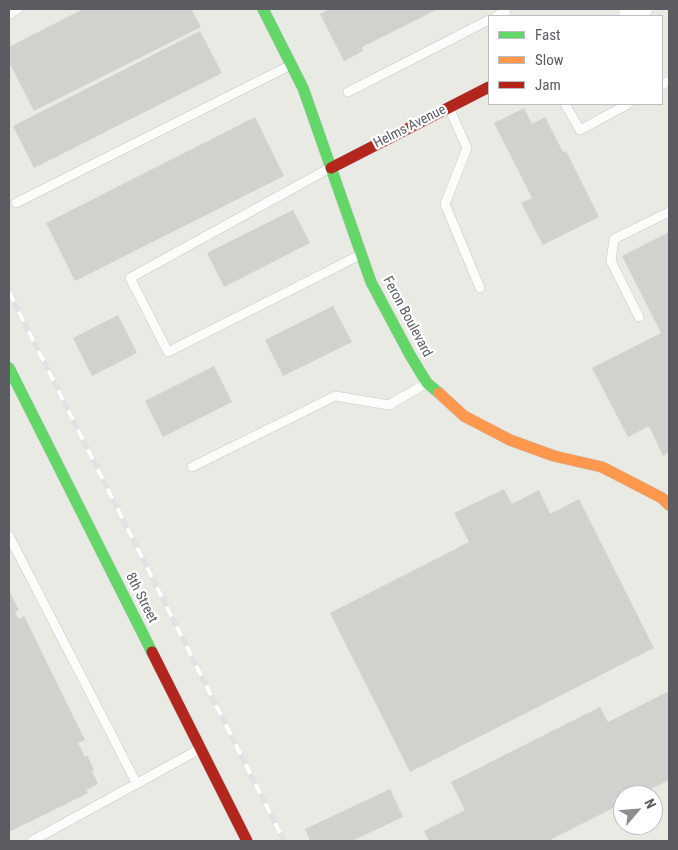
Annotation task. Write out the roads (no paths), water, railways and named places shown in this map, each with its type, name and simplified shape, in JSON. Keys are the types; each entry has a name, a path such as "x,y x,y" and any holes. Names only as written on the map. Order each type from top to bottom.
{"street":[{"name":"Feron Boulevard","path":"263,9 303,88 360,254 375,290 410,356 427,383 464,416 510,440 554,456 602,467 662,498 669,505"},
{"path":"630,15 643,9"},
{"name":"Helms Avenue","path":"331,168 488,88"},
{"name":"8th Street","path":"9,368 200,749 242,840"}],"lane":[{"path":"9,14 18,9"},
{"path":"348,92 488,21"},
{"path":"16,203 292,65"},
{"path":"566,105 580,130 626,105"},
{"path":"449,107 467,148 445,204 480,288"},
{"path":"331,168 130,278 168,352 360,254"},
{"path":"639,317 612,260 614,239 669,212"},
{"path":"192,467 335,396 389,404 427,383"},
{"path":"9,536 136,784"},
{"path":"32,841 200,749"}],"railway":[{"path":"9,292 284,841"}]}
